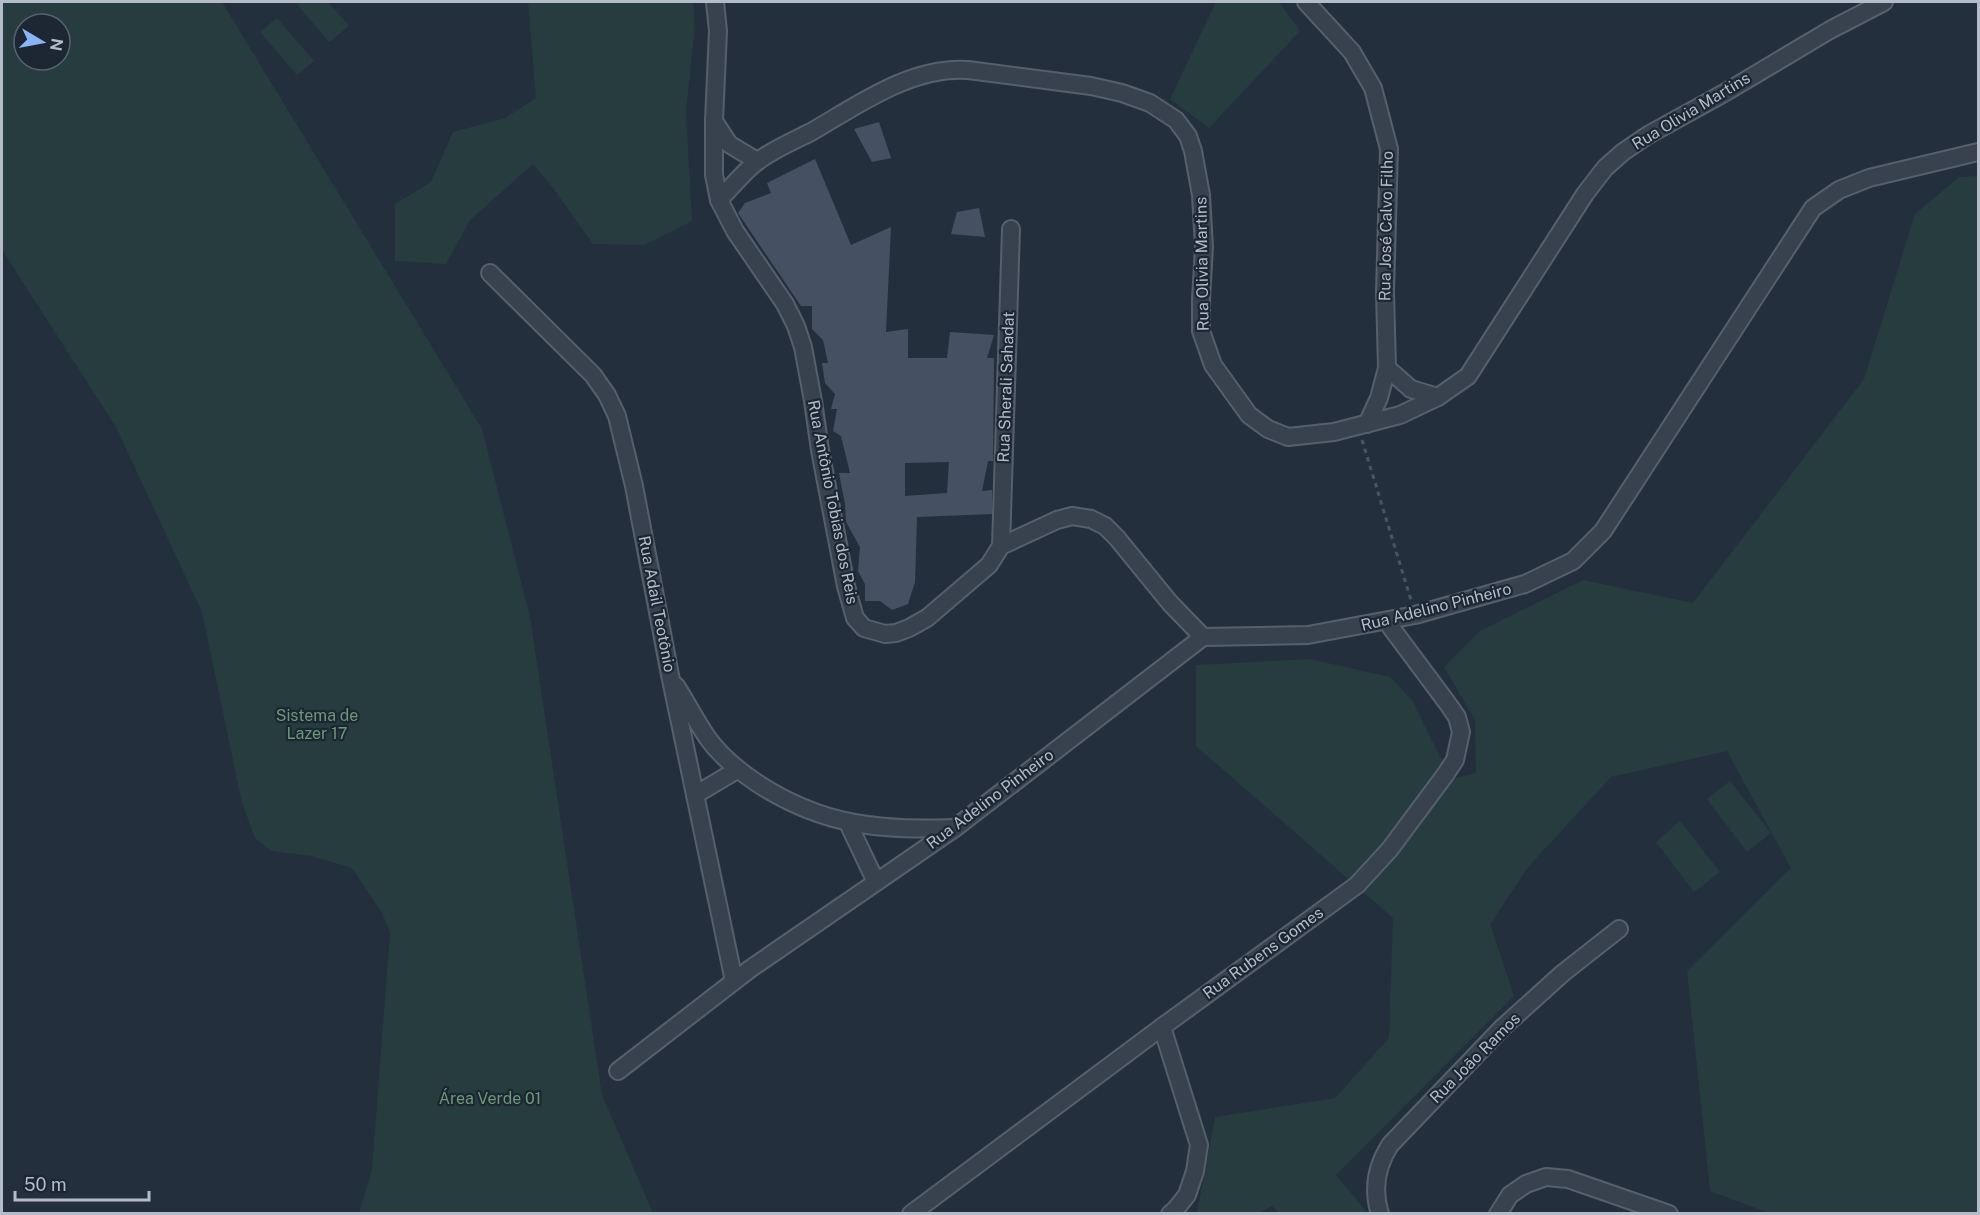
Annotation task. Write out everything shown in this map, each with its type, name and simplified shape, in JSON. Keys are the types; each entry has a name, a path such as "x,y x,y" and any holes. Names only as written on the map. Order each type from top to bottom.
{"street":[{"name":"Rua Antônio Tobias dos Reis","path":"714,2 718,30 714,175 719,200 735,231 785,303 803,347 846,586 855,618 864,628 885,634 909,628 927,618 989,565 1001,546 1057,520 1072,516 1090,519 1105,526 1118,538 1170,603 1203,637"},
{"name":"Rua José Calvo Filho","path":"1306,2 1352,52 1372,88 1389,149 1385,291 1387,368 1379,398 1362,426"},
{"name":"Rua Olivia Martins","path":"719,200 757,161 899,84 949,68 1091,86 1122,93 1150,103 1176,120 1188,136 1193,151 1201,195 1204,247 1201,331 1213,365 1249,415 1268,429 1288,437 1312,436 1362,426 1400,415 1438,397 1468,376 1585,194 1605,168 1648,135 1726,92 1820,35 1884,2"},
{"path":"714,121 729,144 757,161"},
{"name":"Rua Adelino Pinheiro","path":"618,1071 734,981 955,828 1203,637 1308,636 1387,622 1525,584 1573,561 1603,531 1813,208 1839,190 1869,178 1978,153"},
{"name":"Rua Sherali Sahadat","path":"1001,546 1011,229"},
{"name":"Rua Adail Teotônio","path":"490,273 593,375 617,416 634,486 670,675 734,981"},
{"path":"1387,368 1411,389 1438,397"},
{"name":"Rua Rubens Gomes","path":"911,1214 1357,885 1390,849 1455,760 1461,732 1457,717 1387,622"},
{"path":"670,675 708,738 737,770 782,799 825,817 848,823 911,830 955,828"},
{"path":"695,795 737,770"},
{"path":"848,823 876,882"},
{"name":"Rua João Ramos","path":"1380,1214 1375,1198 1376,1179 1381,1160 1390,1145 1502,1028 1563,973 1619,928"},
{"path":"1162,1027 1199,1145 1195,1171 1187,1195 1170,1214"},
{"path":"1498,1214 1510,1195 1526,1184 1546,1177 1568,1179 1669,1214"}],"path":[{"path":"1362,426 1415,615"}],"green space":[{"name":"Área Verde 01","path":"2,2 222,2 482,429 530,617 602,1095 653,1213 359,1213 372,1170 390,932 382,913 352,868 312,856 271,851 255,838 242,803 202,612 116,427 2,250"},
{"path":"295,2 328,2 349,26 329,42"},
{"path":"528,2 693,2 695,25 686,112 692,221 644,245 593,244 533,164 470,220 446,264 395,261 395,204 431,182 453,132 505,118 536,98"},
{"path":"1216,2 1279,2 1300,31 1209,128 1170,99"},
{"path":"277,18 314,61 297,75 260,32"},
{"path":"1978,176 1978,1213 1769,1213 1710,1191 1687,971 1791,868 1727,751 1611,777 1529,866 1490,924 1514,996 1336,1175 1368,1213 1279,1213 1272,1206 1258,1213 1197,1213 1215,1117 1335,1098 1389,1038 1393,918 1196,746 1196,665 1310,659 1390,677 1412,700 1451,779 1476,773 1475,720 1444,667 1480,631 1583,580 1693,603 1864,379 1915,214 1959,177"},
{"path":"1730,781 1771,833 1747,852 1707,799"},
{"path":"1680,821 1720,872 1694,892 1656,842"}],"building":[{"path":"879,122 891,158 872,162 854,129"},
{"path":"815,159 851,245 891,227 886,332 908,329 908,358 947,358 950,332 994,335 987,358 994,358 993,461 988,461 982,491 992,490 992,514 917,517 915,582 908,604 892,610 880,601 865,601 865,584 858,571 860,547 846,522 839,473 850,473 841,436 833,431 837,409 831,409 835,394 825,383 822,363 828,363 823,340 812,329 812,306 801,306 738,213 745,203 771,193 767,183","holes":["949,462 947,493 905,496 905,463"]},
{"path":"979,208 985,237 951,234 957,212"}],"park label":[{"name":"Sistema de Lazer 17","path":"317,724"}]}
